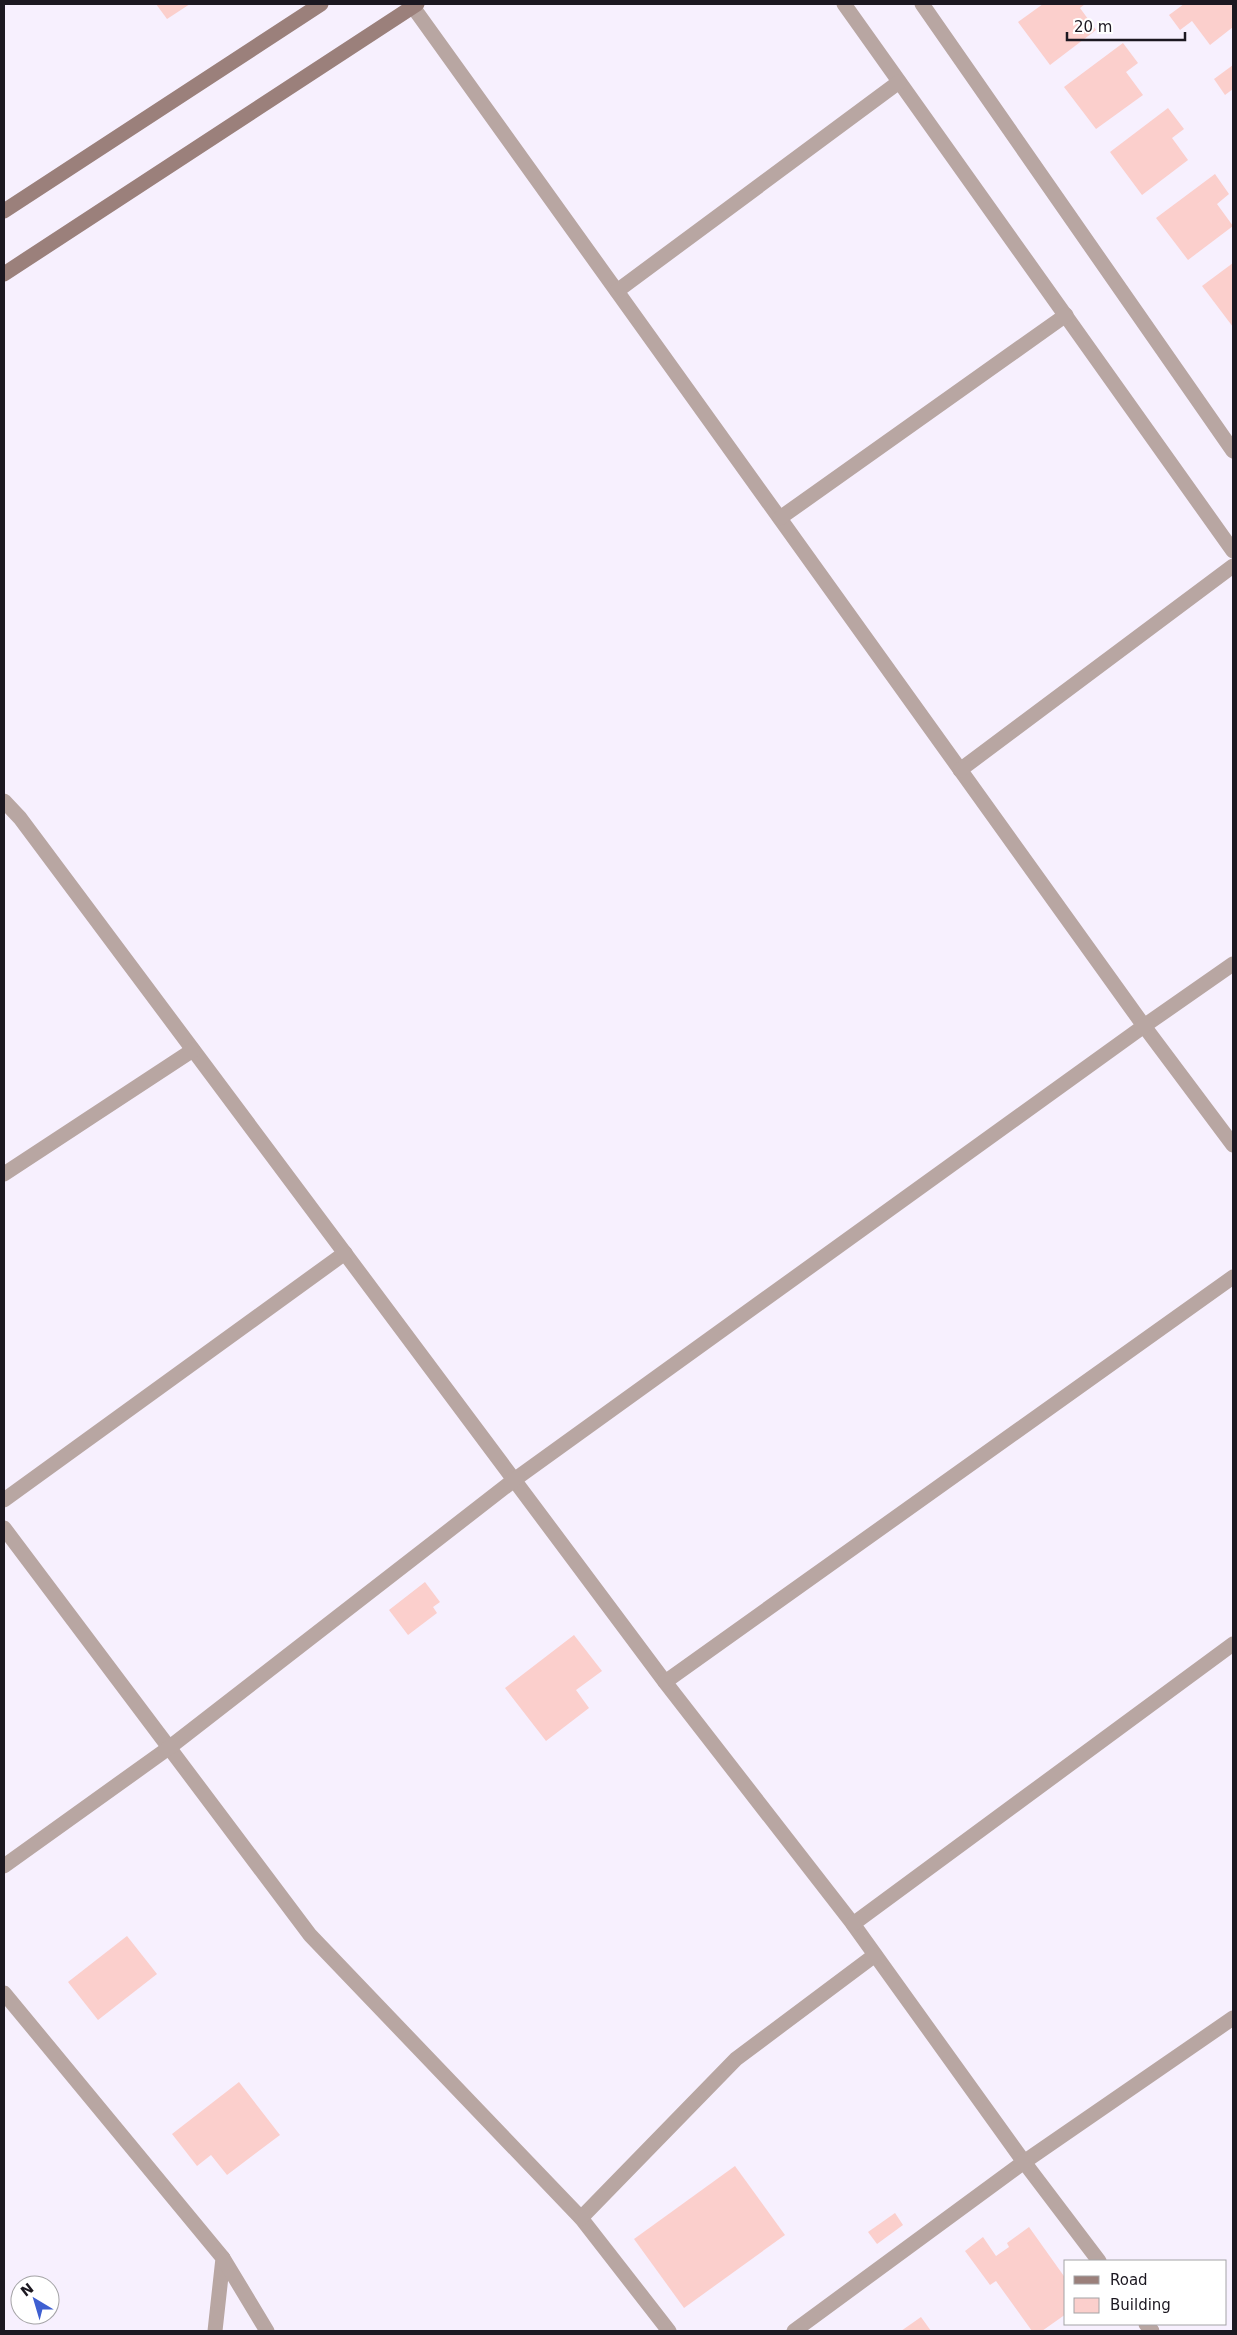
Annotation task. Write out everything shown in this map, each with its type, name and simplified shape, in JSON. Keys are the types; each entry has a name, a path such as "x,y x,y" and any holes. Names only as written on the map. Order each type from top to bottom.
{"street":[{"path":"4,211 321,4"},
{"path":"844,4 1233,551"},
{"path":"922,4 1233,450"},
{"path":"4,274 415,5 960,770 1144,1026 1233,1145"},
{"path":"617,291 900,82"},
{"path":"780,518 1066,315"},
{"path":"960,770 1233,566"},
{"path":"4,801 20,818 665,1682 853,1924 1024,2162 1097,2260"},
{"path":"4,1866 170,1748 514,1480 1144,1026 1233,964"},
{"path":"4,1174 193,1050"},
{"path":"4,1500 345,1253"},
{"path":"665,1682 1233,1278"},
{"path":"4,1528 310,1935 582,2218 670,2331"},
{"path":"853,1924 1233,1644"},
{"path":"582,2218 736,2059 875,1955"},
{"path":"4,1992 223,2258 268,2331"},
{"path":"794,2331 1024,2162 1233,2018"},
{"path":"216,2331 223,2258"}],"building":[{"path":"156,4 190,4 167,19"},
{"path":"1043,4 1085,4 1080,8 1096,30 1050,65 1018,22"},
{"path":"1184,4 1233,4 1233,27 1210,45 1192,21 1180,30 1169,15"},
{"path":"1123,43 1138,63 1126,72 1143,95 1096,129 1064,87"},
{"path":"1233,65 1233,89 1225,95 1214,79"},
{"path":"1168,108 1184,129 1172,138 1188,160 1142,195 1110,152"},
{"path":"1215,174 1229,194 1217,204 1233,226 1188,260 1156,218"},
{"path":"1233,263 1233,327 1202,286"},
{"path":"425,1582 440,1602 433,1607 437,1613 408,1635 389,1610"},
{"path":"574,1635 602,1671 576,1690 589,1708 546,1741 505,1688"},
{"path":"127,1936 157,1974 98,2020 68,1982"},
{"path":"239,2082 280,2135 227,2175 211,2155 197,2166 172,2134"},
{"path":"735,2166 785,2235 684,2308 634,2239"},
{"path":"895,2213 903,2225 877,2244 868,2232"},
{"path":"1029,2227 1064,2276 1064,2315 1042,2331 1032,2331 996,2281 990,2285 965,2251 983,2237 996,2256 1009,2247 1007,2243"},
{"path":"921,2317 931,2331 901,2331"}]}
